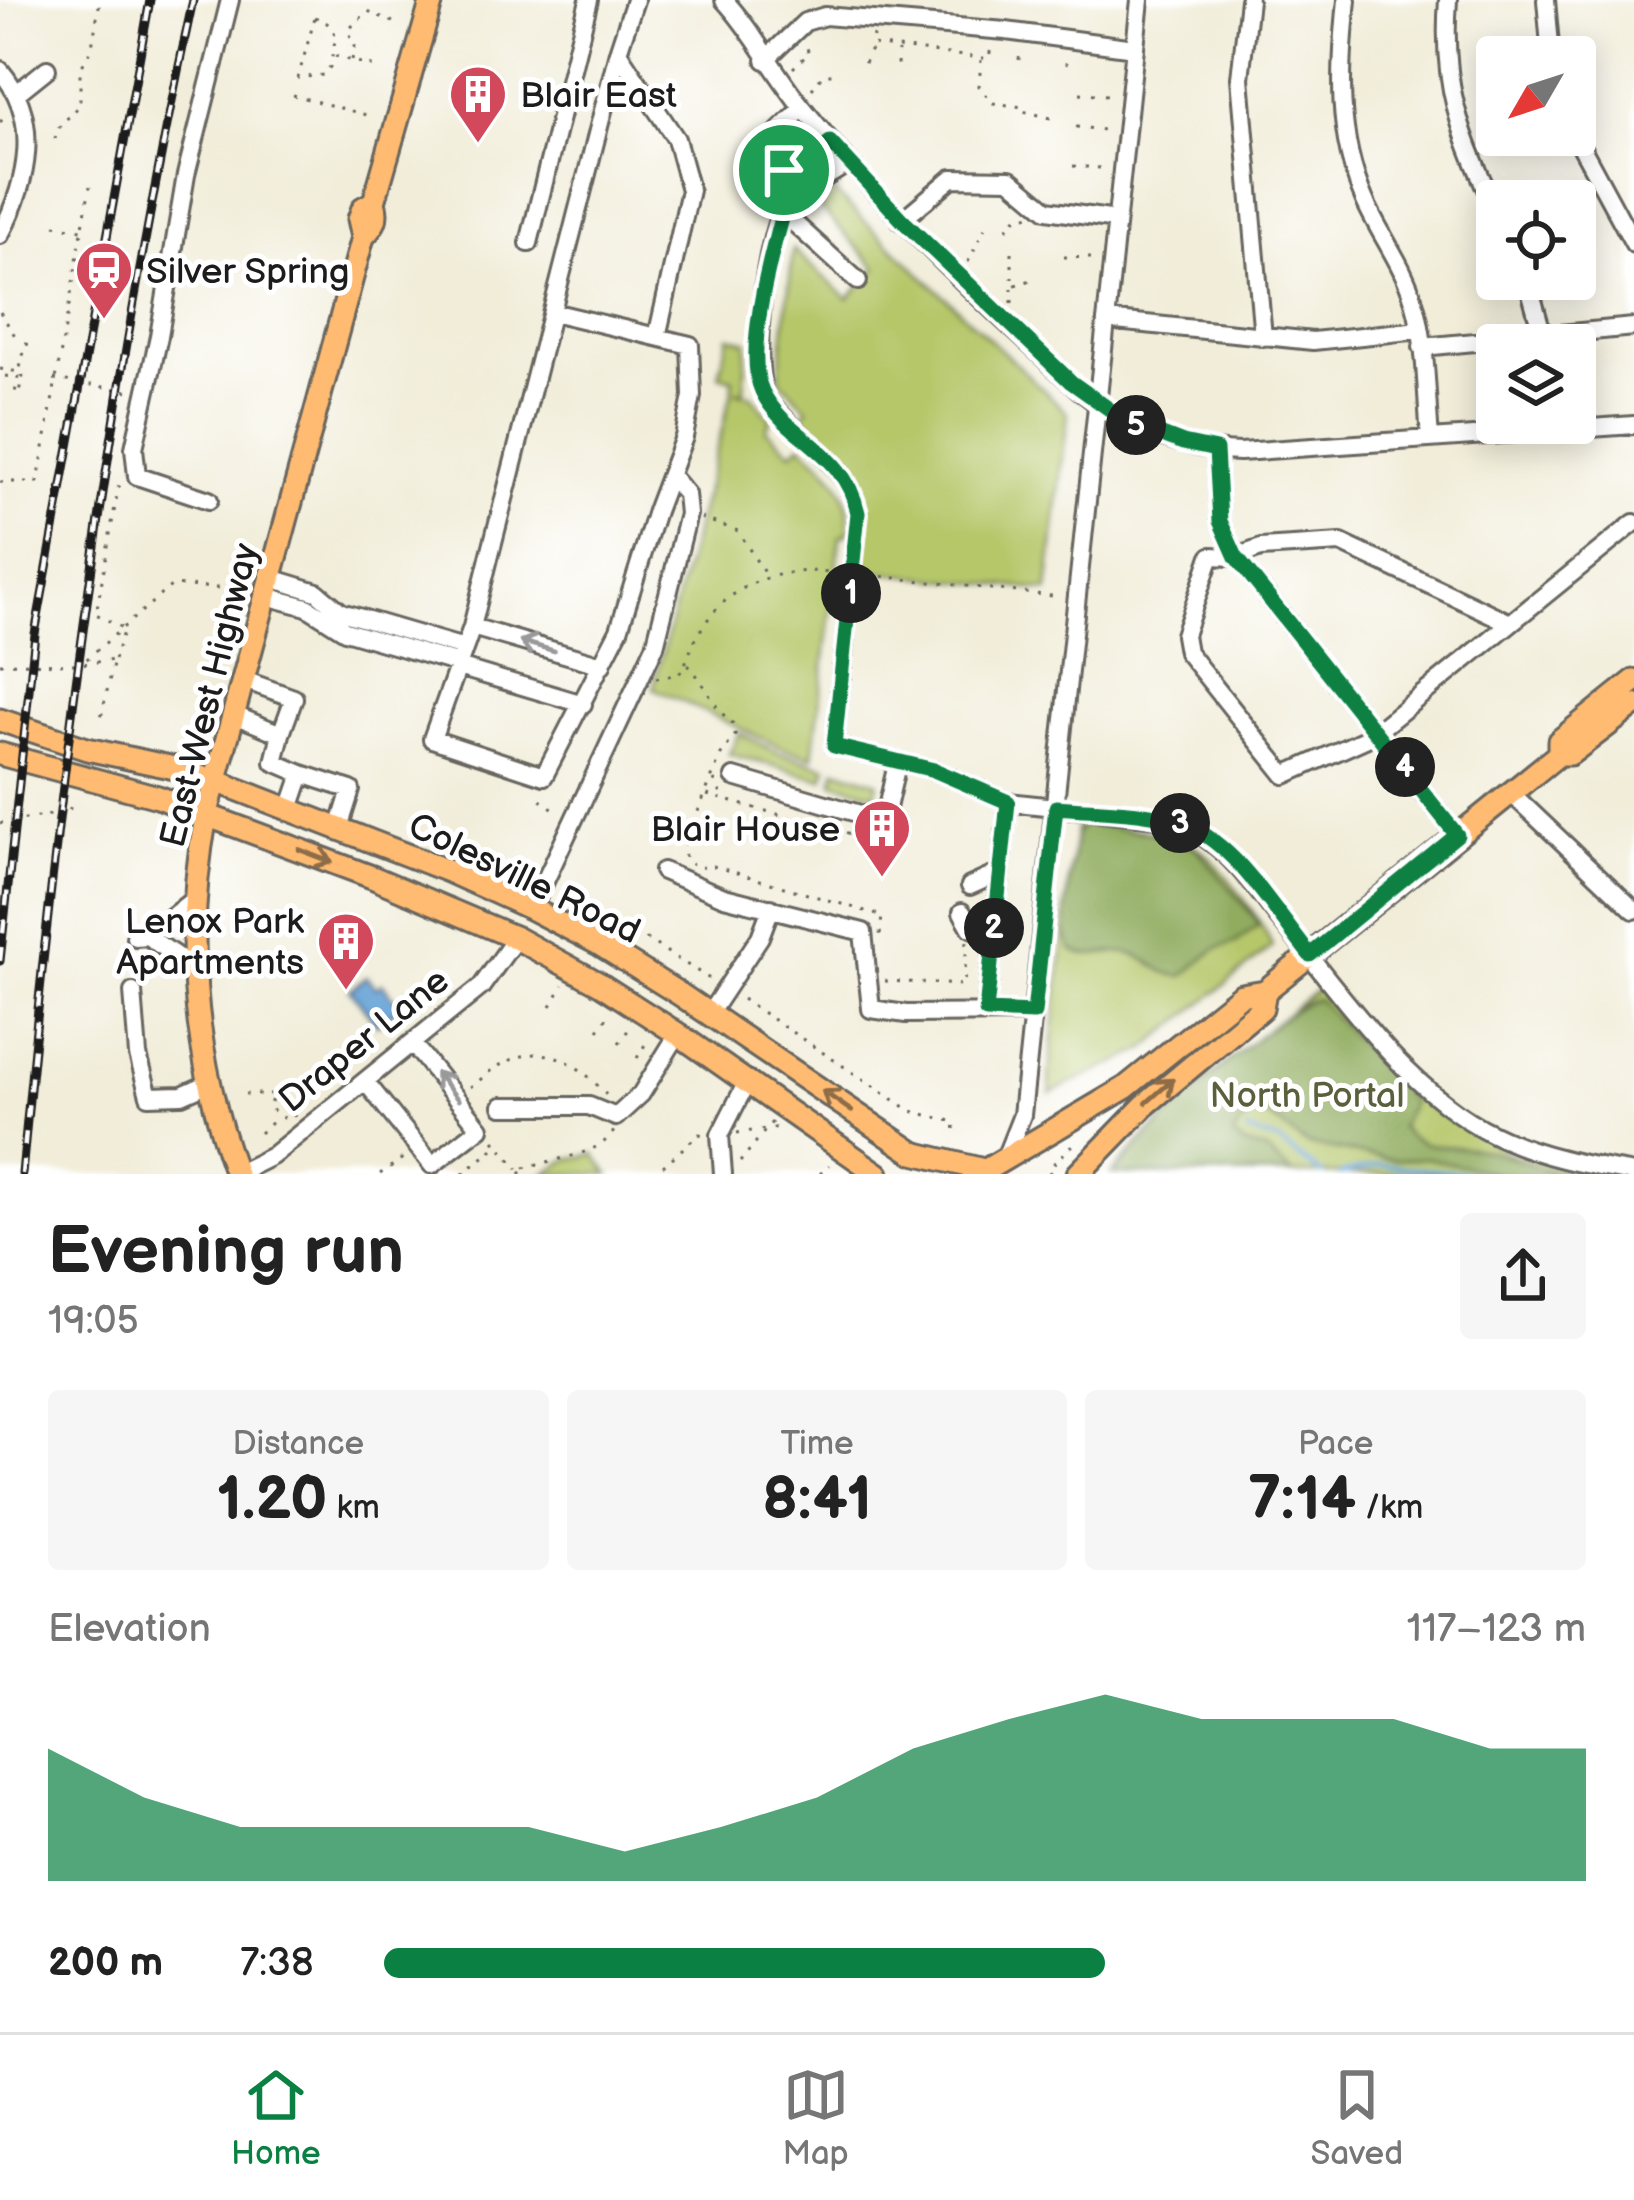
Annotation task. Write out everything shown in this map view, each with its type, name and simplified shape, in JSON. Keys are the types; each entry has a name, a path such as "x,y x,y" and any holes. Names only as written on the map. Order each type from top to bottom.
{"main road":[{"name":"East-West Highway","path":"236,1174 209,1083 192,967 194,898 206,816 363,237 359,219 363,208 374,202 432,0"},
{"path":"1559,754 1559,741 1634,681"},
{"path":"982,1172 1013,1166 1125,1088 1241,995 1265,991 1559,754 1570,754 1634,705"},
{"name":"Colesville Road","path":"0,720 87,749 216,781 532,909 599,944 709,1014 914,1153 982,1172"},
{"name":"Colesville Road","path":"0,754 154,796 394,886 516,938 678,1034 878,1174"},
{"path":"1078,1174 1144,1106 1262,1008 1265,991"}],"street":[{"path":"208,500 137,476 134,448 159,336 186,175 230,0"},
{"path":"530,243 589,0"},
{"path":"552,312 690,345 692,396 620,630 544,776 432,740 472,627 552,312 602,77 618,52 635,0"},
{"path":"1013,1166 1034,1013 1140,0"},
{"path":"1249,0 1240,78 1264,337"},
{"path":"1347,0 1340,90 1349,157 1365,201 1410,289 1421,338 1430,439"},
{"path":"1448,0 1444,50 1453,99 1482,180"},
{"path":"1546,0 1549,36"},
{"path":"727,4 733,31 807,99 830,142 902,220 1098,404 1149,430 1216,450 1634,425"},
{"path":"762,54 805,22 825,16 1006,31 1135,48"},
{"path":"618,52 676,139 690,190 657,337"},
{"path":"0,70 16,93 28,128 19,192 0,235"},
{"path":"16,93 47,70"},
{"path":"807,99 779,131 783,208 760,318 758,376 770,403 845,477 858,513 834,746 934,770 1008,802 1187,825 1234,861 1406,1067 1473,1123 1544,1155 1634,1173"},
{"path":"784,170 805,163 830,142"},
{"path":"1586,156 1634,244"},
{"path":"783,208 849,162"},
{"path":"902,220 952,178 1010,179 1047,210 1116,220"},
{"path":"783,208 858,281"},
{"path":"1106,320 1313,340 1476,337"},
{"path":"1596,331 1634,328"},
{"path":"1216,450 1220,521 1236,557 1457,835"},
{"path":"532,909 655,646 688,514 686,494 670,475"},
{"path":"1510,623 1341,543 1211,556 1184,634 1187,652 1285,775 1358,745 1376,732 1634,523"},
{"path":"269,587 317,592 341,612 583,704"},
{"path":"472,627 602,664"},
{"path":"244,680 294,698 274,762 351,790 339,828"},
{"path":"234,716 281,734"},
{"path":"734,777 884,821 896,764"},
{"path":"290,809 302,774"},
{"path":"1511,793 1634,910"},
{"path":"986,1011 1008,802"},
{"path":"663,871 724,896 863,932 871,1009 906,1014 1034,1013"},
{"path":"970,886 999,873"},
{"path":"192,967 141,937 194,898"},
{"path":"709,1014 760,937 771,908"},
{"path":"962,912 971,928 993,938"},
{"name":"Draper Lane","path":"236,1174 272,1156 481,987 516,938"},
{"path":"133,992 138,1054 148,1094 152,1098 182,1095 209,1083"},
{"path":"502,1106 589,1106 616,1117 641,1094 678,1034"},
{"path":"365,1081 432,1165 480,1128 412,1043"},
{"path":"729,1171 720,1136 748,1080"}],"path":[{"path":"56,139 64,119 80,105 80,70 92,46 100,0"},
{"path":"335,33 348,30 368,11 392,22"},
{"path":"315,17 335,33 334,55 323,75 298,78 315,17"},
{"path":"348,30 355,46 352,60"},
{"path":"864,63 873,33"},
{"path":"793,68 809,53 804,42"},
{"path":"872,45 988,58 992,44"},
{"path":"1006,46 1021,47 1019,60"},
{"path":"897,65 898,49"},
{"path":"1066,65 1067,52"},
{"path":"940,53 941,64"},
{"path":"334,55 380,68"},
{"path":"981,58 980,86 993,103 1023,107 1055,119"},
{"path":"807,99 823,74 837,74"},
{"path":"1080,93 1108,95"},
{"path":"293,95 366,115"},
{"path":"1076,128 1104,130"},
{"path":"1073,166 1100,168"},
{"path":"1,481 38,482 90,186"},
{"path":"1007,229 1019,216 1031,214"},
{"path":"55,225 82,230"},
{"path":"968,262 985,228"},
{"path":"1012,251 1012,303"},
{"path":"1064,257 1091,258"},
{"path":"1014,286 1035,279"},
{"path":"0,312 19,342"},
{"path":"0,369 19,372 26,344 33,345"},
{"path":"5,376 18,378 15,393 19,393 22,377 28,378"},
{"path":"54,379 135,392"},
{"path":"119,481 96,614 124,629"},
{"path":"696,517 738,531 767,577"},
{"path":"654,678 679,674 712,614 742,590 787,570 832,572"},
{"path":"870,575 1052,596"},
{"path":"74,716 81,664 172,585 231,589"},
{"path":"100,722 124,629"},
{"path":"0,663 114,660"},
{"path":"687,664 706,686 716,711 735,725"},
{"path":"736,734 721,755 684,846 686,858 696,868 713,866 882,916 880,937"},
{"path":"713,778 723,799"},
{"path":"540,800 565,819"},
{"path":"0,823 69,812 71,804"},
{"path":"570,909 578,904 617,923 717,983"},
{"path":"877,978 964,985 967,938"},
{"path":"551,1006 564,983"},
{"path":"733,993 911,1111 955,1122 954,1134"},
{"path":"598,1030 610,1011"},
{"path":"619,1042 632,1025"},
{"path":"776,1037 783,1026"},
{"path":"638,1058 650,1037"},
{"path":"809,1059 817,1048"},
{"path":"451,1087 473,1087 520,1055 543,1053 566,1060 594,1080 621,1112"},
{"path":"245,1094 273,1094 291,1088 302,1099 290,1118 277,1117 260,1133"},
{"path":"273,1094 277,1117"},
{"path":"729,1171 774,1120"},
{"path":"720,1136 783,1127"},
{"path":"522,1174 518,1170 549,1159 589,1153 605,1144 614,1130"},
{"path":"1050,1174 1049,1167 1074,1143 1068,1133"},
{"path":"654,1174 699,1134"},
{"path":"463,1174 498,1144"},
{"path":"380,1174 389,1172 417,1146"},
{"path":"820,1174 829,1165"}],"green space":[{"path":"832,190 1068,413 1048,591 858,570 864,501 855,477 799,420 808,409 779,379 793,249 848,299 877,268 811,198"},
{"path":"729,336 747,341 744,391 736,392 751,395 771,419 766,429 792,452 801,445 822,463 847,505 848,533 840,537 813,757 785,749 653,688 732,392 733,379 719,375"},
{"path":"739,733 779,753 827,767 823,779 729,754"},
{"path":"836,769 878,782 875,794 833,782"},
{"path":"1090,824 1173,836 1198,850 1260,924 1237,942 1216,949 1183,976 1132,954 1076,952 1066,933 1067,898 1076,835"},
{"name":"North Portal","path":"1102,826 1163,834 1197,847 1239,893 1272,947 1144,1050 1051,1093 1049,1075 1076,828"},
{"name":"North Portal","path":"1318,989 1420,1102 1511,1154 1579,1174 1111,1174 1184,1099"},
{"name":"North Portal","path":"1318,999 1412,1102 1400,1127 1409,1136 1431,1145 1494,1152 1560,1174 1501,1174 1426,1158 1394,1160 1309,1145 1262,1115 1243,1122 1233,1136 1266,1151 1293,1174 1114,1174 1244,1049 1298,1008"},
{"path":"595,1154 609,1174 544,1174 569,1159"}],"water":[{"path":"366,976 376,988 382,983 401,1006 377,1025 350,990"}],"waterway":[{"path":"1248,1131 1279,1142 1322,1174"},
{"path":"1341,1174 1380,1165 1476,1174"}],"railway":[{"path":"0,961 35,634 150,0"},
{"path":"22,1174 89,584 136,291 193,0"}],"place":[{"name":"Blair East","path":"478,145"},
{"name":"Silver Spring","path":"104,321"},
{"name":"Blair House","path":"882,879"},
{"name":"Lenox Park Apartments","path":"346,992"}],"route":[{"path":"830,142 972,291 1098,404 1126,421 1216,450 1220,521 1236,557 1457,835 1310,955 1234,861 1187,825 1056,807 1034,1013 986,1011 1008,802 934,770 834,746 858,513 845,477 770,403 758,376 760,318 775,231 785,204 784,170 805,163 830,142"}]}
